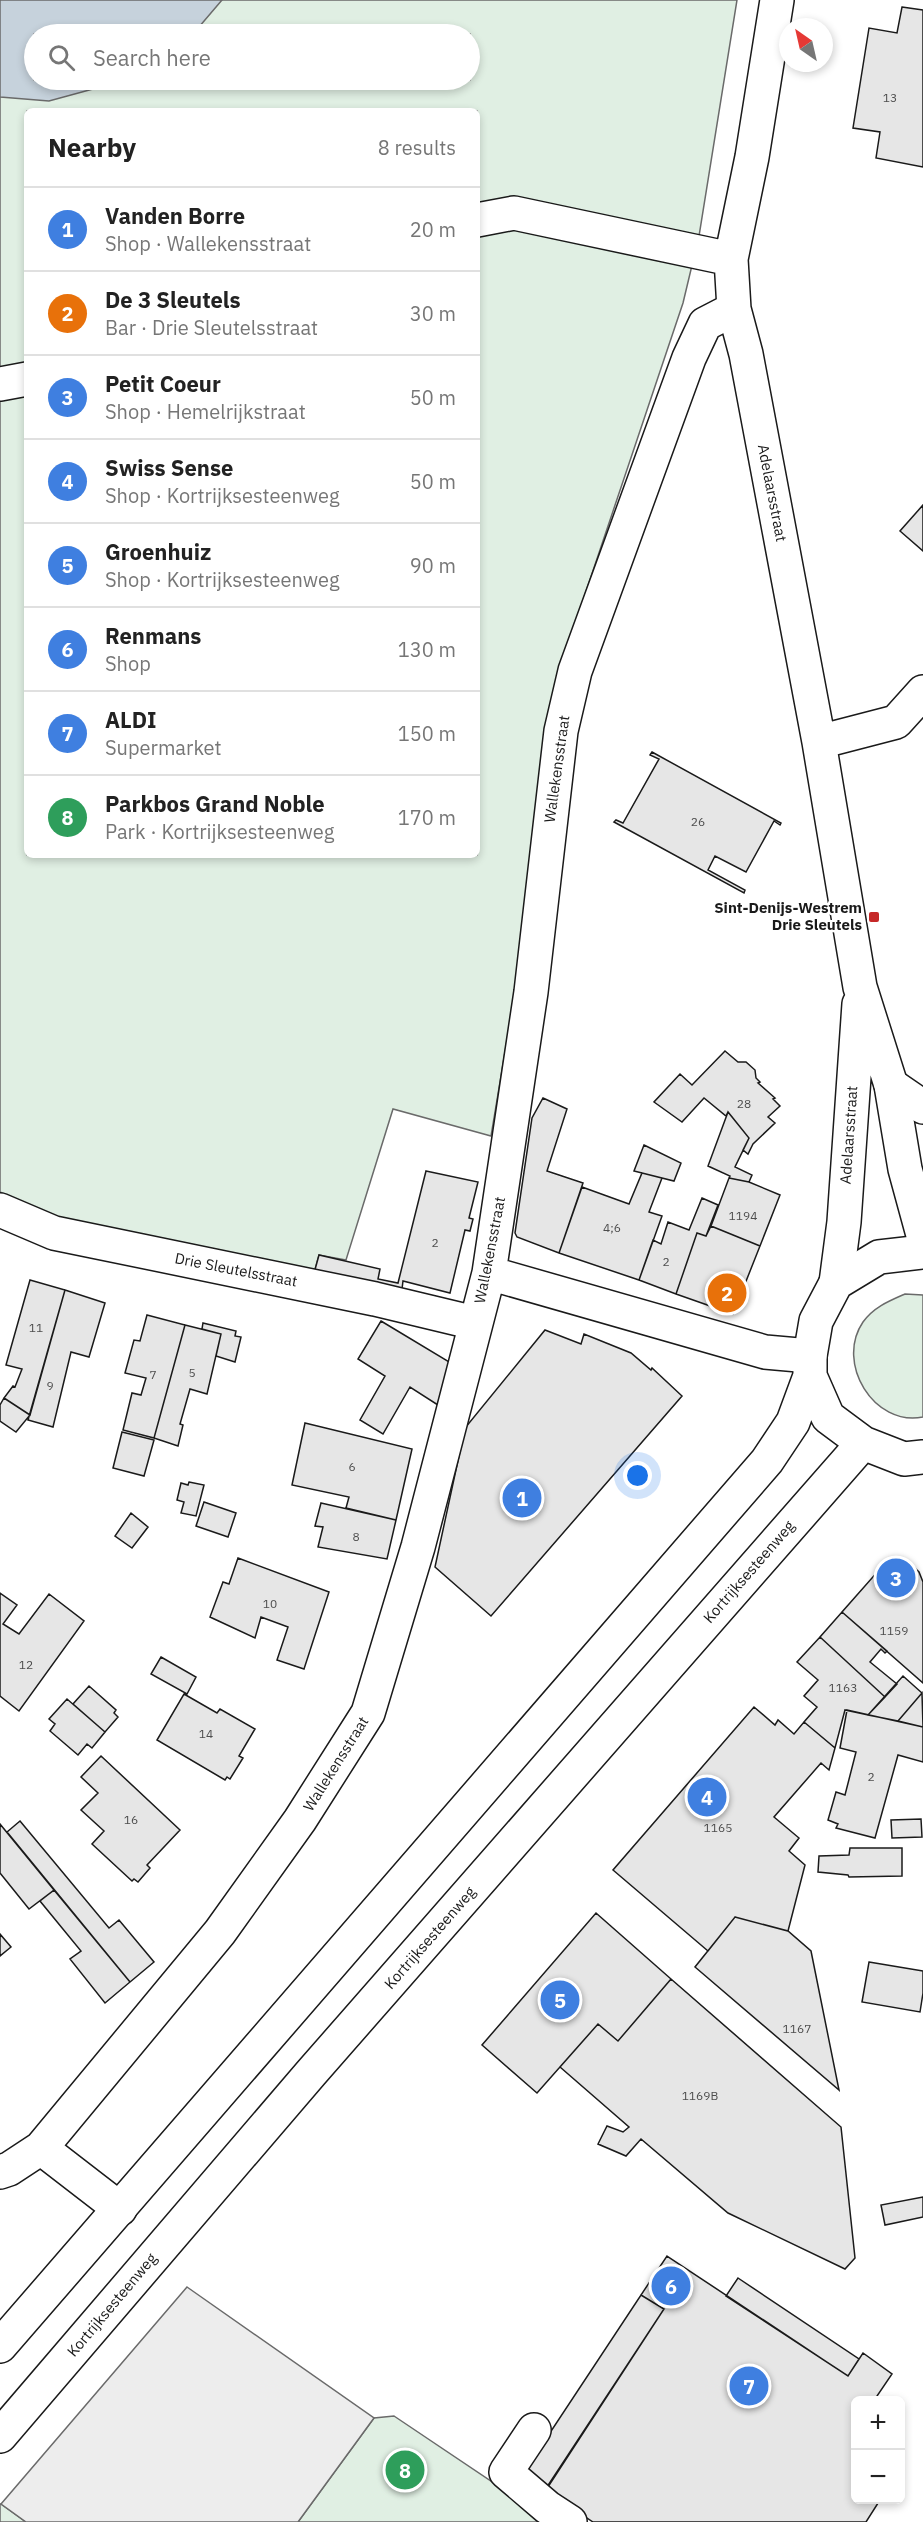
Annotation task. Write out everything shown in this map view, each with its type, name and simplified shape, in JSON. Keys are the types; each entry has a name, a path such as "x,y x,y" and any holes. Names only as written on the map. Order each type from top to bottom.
{"street":[{"name":"Adelaarsstraat","path":"777,0 752,157 731,260 735,309 746,354 819,742 860,987 891,1085 905,1169 923,1235"},
{"path":"480,219 514,213 731,260"},
{"name":"Wallekensstraat","path":"0,2172 9,2169 40,2148 220,1932 300,1820 368,1713 418,1547 489,1273 531,992 561,731 574,671 689,358 705,324 735,309"},
{"path":"0,384 24,380"},
{"path":"819,742 896,722 923,692"},
{"name":"Adelaarsstraat","path":"836,1283 846,1202 846,1169 860,987"},
{"path":"891,1085 923,1107"},
{"name":"Drie Sleutelsstraat","path":"0,1210 54,1233 375,1299 475,1323"},
{"path":"0,2346 767,1461 793,1422 810,1366 816,1321 836,1283 879,1257 923,1252"},
{"path":"489,1273 810,1366"},
{"path":"810,1366 828,1417 863,1443 917,1463"},
{"name":"Kortrijksesteenweg","path":"0,2436 326,2056 863,1443"},
{"path":"40,2148 120,2209"},
{"path":"534,2430 506,2472 547,2507 570,2522"}],"green space":[{"path":"0,0 737,0 699,236 683,303 566,651 525,932 491,1136 393,1109 346,1260 319,1255 314,1273 49,1215 0,1192"},
{"path":"905,1294 923,1295 923,1417 905,1417 889,1412 875,1402 864,1389 857,1373 854,1356 856,1338 867,1317 882,1305"},
{"path":"394,2416 552,2522 298,2522 374,2418"},
{"path":"1,2504 26,2522 0,2522"}],"shaded area":[{"path":"0,0 222,0 202,24 24,24 24,90 89,90 49,101 0,97"},
{"path":"187,2287 374,2418 298,2522 26,2522 1,2504"}],"building":[{"path":"902,7 923,10 923,167 876,158 880,132 853,128 869,28 897,33"},
{"path":"923,505 923,551 900,531"},
{"path":"652,752 781,823 780,825 774,821 746,872 715,856 708,870 745,890 744,893 614,822 616,820 623,823 659,759 650,755"},
{"path":"725,1051 738,1062 746,1062 755,1070 756,1078 760,1082 758,1083 775,1098 773,1099 780,1106 768,1117 775,1123 753,1144 748,1154 743,1150 749,1138 728,1112 726,1116 704,1098 682,1122 654,1102 680,1074 692,1085"},
{"path":"543,1098 567,1109 547,1171 583,1183 559,1253 517,1237 515,1233 532,1118"},
{"path":"728,1112 749,1138 735,1167 752,1175 749,1182 729,1178 730,1176 708,1166"},
{"path":"644,1145 681,1163 674,1181 634,1171"},
{"path":"426,1171 478,1182 469,1218 473,1219 470,1231 465,1230 450,1293 403,1281 401,1297 313,1277 319,1255 380,1269 378,1279 398,1283"},
{"path":"642,1173 662,1178 649,1212 662,1216 639,1280 559,1253 582,1187 629,1204"},
{"path":"729,1178 749,1182 780,1195 760,1246 711,1226"},
{"path":"702,1198 718,1205 706,1236 697,1233 676,1294 639,1280 653,1240 661,1244 668,1222 689,1230"},
{"path":"711,1226 760,1246 733,1314 676,1294 697,1233 706,1236"},
{"path":"30,1280 65,1290 30,1415 4,1398 13,1386 15,1387 22,1369 6,1365"},
{"path":"65,1290 105,1303 89,1357 71,1352 53,1427 28,1420"},
{"path":"147,1315 185,1325 154,1438 123,1430 132,1393 141,1395 146,1378 125,1373 134,1340 140,1341"},
{"path":"381,1321 451,1363 441,1407 410,1387 383,1434 360,1420 385,1376 358,1359"},
{"path":"203,1323 236,1331 235,1336 241,1337 235,1362 216,1356 221,1334 202,1329"},
{"path":"185,1325 221,1334 207,1394 190,1389 180,1424 183,1425 178,1446 154,1438"},
{"path":"545,1330 581,1344 584,1334 631,1353 651,1370 652,1368 682,1396 491,1616 435,1567 465,1428"},
{"path":"4,1398 30,1415 16,1432 0,1421 0,1405"},
{"path":"305,1423 412,1449 396,1520 346,1508 349,1497 292,1485"},
{"path":"122,1432 154,1440 144,1476 113,1468"},
{"path":"189,1482 204,1485 196,1516 181,1513 184,1502 177,1500 181,1483 188,1485"},
{"path":"204,1502 236,1513 228,1537 196,1526"},
{"path":"321,1503 396,1520 387,1559 318,1547 323,1527 315,1526"},
{"path":"131,1513 148,1527 132,1548 115,1536"},
{"path":"238,1558 329,1592 304,1669 277,1660 288,1627 261,1617 255,1638 210,1617 223,1582 229,1584"},
{"path":"905,1559 919,1572 923,1582 923,1683 842,1612 879,1570"},
{"path":"0,1593 17,1605 3,1624 19,1634 49,1594 84,1621 19,1711 0,1696"},
{"path":"842,1612 887,1651 885,1653 881,1649 870,1662 897,1684 885,1697 820,1637"},
{"path":"820,1637 885,1697 868,1715 845,1710 835,1748 804,1722 817,1707 804,1696 818,1680 797,1662"},
{"path":"161,1657 196,1677 187,1694 151,1674"},
{"path":"903,1676 922,1693 898,1721 868,1715"},
{"path":"89,1686 116,1710 114,1713 118,1717 105,1732 73,1704"},
{"path":"922,1693 923,1727 898,1721"},
{"path":"184,1694 217,1713 220,1709 255,1729 239,1756 243,1758 230,1779 227,1777 225,1780 157,1740"},
{"path":"67,1699 105,1732 92,1748 87,1744 78,1755 50,1731 55,1724 49,1719"},
{"path":"754,1707 775,1725 778,1720 794,1734 804,1722 835,1748 829,1770 821,1763 774,1817 799,1838 789,1851 805,1865 788,1931 735,1917 708,1951 613,1870"},
{"path":"847,1710 923,1727 923,1762 898,1755 875,1838 836,1828 838,1824 828,1820 836,1792 845,1795 856,1752 840,1748"},
{"path":"101,1756 180,1830 147,1865 150,1868 138,1882 134,1879 132,1881 92,1844 104,1831 81,1810 98,1793 81,1777"},
{"path":"921,1819 922,1837 892,1838 891,1820"},
{"path":"20,1821 109,1928 119,1920 154,1962 130,1982 7,1832"},
{"path":"0,1824 54,1890 29,1909 0,1873"},
{"path":"850,1848 902,1848 902,1876 849,1877 848,1875 818,1872 819,1856 849,1855"},
{"path":"54,1890 130,1982 105,2003 70,1959 81,1951 40,1901"},
{"path":"596,1913 671,1979 618,2041 598,2024 537,2093 482,2045"},
{"path":"735,1917 788,1931 811,1951 839,2090 695,1967"},
{"path":"0,1934 11,1947 0,1956"},
{"path":"869,1962 923,1971 920,2012 862,2002"},
{"path":"671,1979 841,2127 855,2258 845,2269 728,2213 641,2139 626,2156 598,2144 607,2126 623,2132 629,2127 560,2067 598,2024 618,2041"},
{"path":"923,2197 923,2217 885,2225 881,2205"},
{"path":"667,2256 848,2376 863,2353 892,2374 877,2396 851,2396 851,2504 877,2504 866,2522 593,2522 545,2490 664,2309 641,2295"},
{"path":"738,2278 859,2359 848,2376 726,2296"},
{"path":"641,2295 664,2309 546,2490 522,2475"},
{"path":"641,2295 664,2309 545,2490 522,2475"}],"place":[{"name":"Sint-Denijs-Westrem Drie Sleutels","path":"874,917"},
{"name":"De 3 Sleutels","path":"727,1293"},
{"name":"Vanden Borre","path":"522,1498"},
{"name":"Petit Coeur","path":"896,1578"},
{"name":"Swiss Sense","path":"707,1797"},
{"name":"Groenhuiz","path":"560,2000"},
{"name":"Renmans","path":"671,2286"},
{"name":"ALDI","path":"749,2386"},
{"name":"Parkbos Grand Noble","path":"405,2470"}]}
